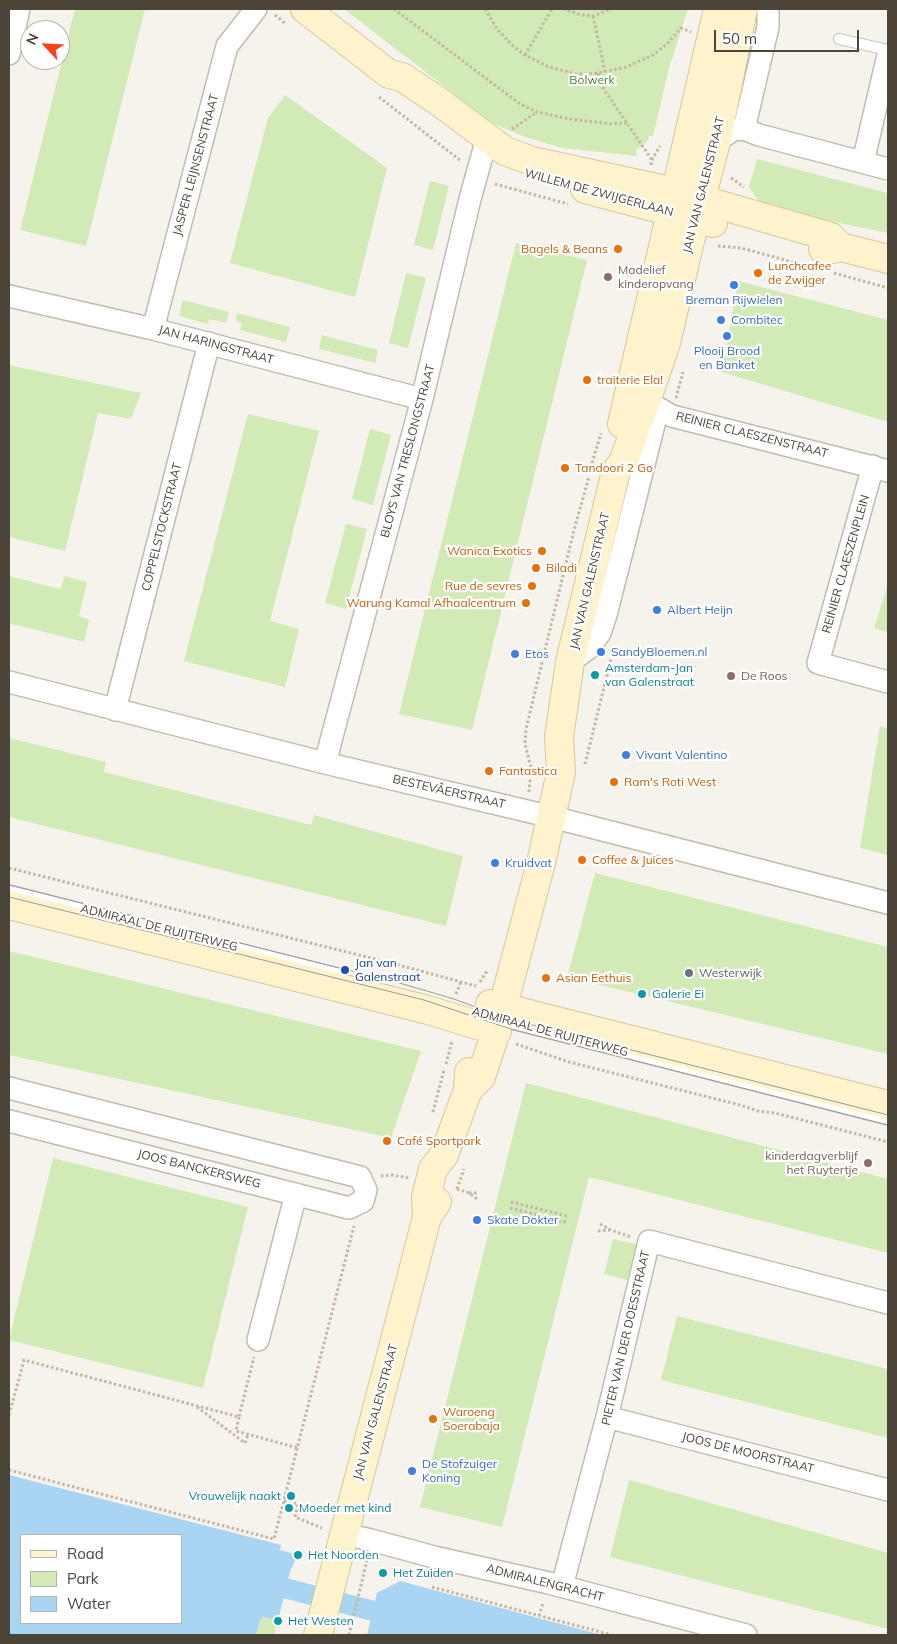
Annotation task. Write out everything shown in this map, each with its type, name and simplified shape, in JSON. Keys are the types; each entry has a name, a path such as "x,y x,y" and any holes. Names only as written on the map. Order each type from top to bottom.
{"main road":[{"name":"WILLEM DE ZWIJGERLAAN","path":"305,9 390,74 395,86 439,124 493,142 515,170 831,237 841,247 888,259"},
{"name":"JAN VAN GALENSTRAAT","path":"320,1625 331,1581 334,1532 427,1217 439,1199 446,1174 455,1160 468,1090 469,1070 497,1018 545,816 547,770 559,737 570,662 616,471 623,462 652,405 666,343 685,206 718,9"},
{"name":"JAN VAN GALENSTRAAT","path":"616,471 612,464 633,376 685,206 716,142 743,9"},
{"name":"ADMIRAAL DE RUIJTERWEG","path":"9,905 428,1010 497,1018 888,1105"}],"street":[{"path":"9,54 19,9"},
{"name":"JASPER LEIJNSENSTRAAT","path":"153,329 227,46 256,9"},
{"name":"JAN VAN GALENSTRAAT","path":"744,129 768,27 768,9"},
{"path":"863,162 888,55"},
{"path":"716,142 733,130 744,129 888,169"},
{"name":"BLOYS VAN TRESLONGSTRAAT","path":"325,763 422,399 470,199 493,142"},
{"name":"JAN HARINGSTRAAT","path":"9,296 153,329 422,399"},
{"name":"COPPELSTOCKSTRAAT","path":"115,710 209,343"},
{"path":"633,376 636,386 652,405"},
{"name":"JAN VAN GALENSTRAAT","path":"570,662 589,648 600,633 606,614 652,405"},
{"name":"REINIER CLAESZENSTRAAT","path":"652,405 672,416 881,468"},
{"name":"REINIER CLAESZENPLEIN","path":"881,468 818,663 888,682"},
{"name":"BESTEVÂERSTRAAT","path":"9,682 325,763 545,816 888,903"},
{"path":"9,1088 360,1176 366,1190 363,1201 360,1203"},
{"name":"JOOS BANCKERSWEG","path":"9,1121 349,1208 360,1203"},
{"path":"258,1340 296,1194"},
{"name":"PIETER VAN DER DOESSTRAAT","path":"562,1586 607,1417 649,1242 888,1304"},
{"name":"JOOS DE MOORSTRAAT","path":"607,1417 888,1490"},
{"name":"ADMIRALENGRACHT","path":"334,1532 562,1586 746,1635"}],"lane":[{"path":"839,39 888,50"},
{"name":"ADMIRAAL DE RUIJTERWEG","path":"9,890 353,977"},
{"name":"ADMIRAAL DE RUIJTERWEG","path":"497,1018 888,1120"}],"path":[{"path":"394,9 510,98 536,112 591,122 627,123"},
{"path":"484,9 497,29 524,55 540,63 568,72 584,74 626,67 653,55 668,43 681,28 691,32"},
{"path":"524,55 552,9"},
{"path":"564,9 582,15 593,16 611,9"},
{"path":"593,16 605,72"},
{"path":"598,73 601,85 652,160 642,160"},
{"path":"493,142 536,112"},
{"path":"730,178 742,184"},
{"path":"714,246 741,248 815,268"},
{"path":"833,273 888,288"},
{"name":"ADMIRAAL DE RUIJTERWEG","path":"9,868 395,964 497,1018 569,1062 888,1142"},
{"path":"454,1198 457,1189 455,1160"},
{"path":"360,1176 392,1175 415,1180"},
{"path":"457,1189 469,1193 477,1199"},
{"path":"469,1193 479,1192"},
{"path":"511,1202 567,1216"},
{"path":"9,1470 274,1540 360,1203"},
{"path":"510,1208 566,1222"},
{"path":"598,1230 610,1230 600,1224"},
{"path":"258,1340 236,1431 298,1448"},
{"path":"9,1415 24,1360 239,1417"},
{"path":"195,1405 245,1443 248,1434"},
{"path":"284,1500 298,1504 295,1517 334,1532"},
{"path":"348,1635 371,1540"},
{"path":"432,1587 612,1635"}],"green space":[{"path":"75,9 145,9 86,246 20,230 60,70 70,70 70,29"},
{"name":"Bolwerk","path":"344,9 688,9 669,68 653,136 649,136 648,141 636,150 637,156 562,148 522,136 497,125"},
{"path":"285,95 387,168 355,297 230,263 268,118"},
{"path":"757,159 888,193 888,233 805,216 765,204 757,199 749,187"},
{"path":"430,181 449,186 433,250 414,245"},
{"path":"516,243 587,260 472,730 399,714"},
{"path":"406,273 426,278 408,348 389,343"},
{"path":"738,281 888,320 888,422 722,372"},
{"path":"183,300 229,312 226,323 209,319 208,324 179,316"},
{"path":"237,313 290,327 286,342 240,330 242,323 236,321"},
{"path":"322,335 378,350 375,363 319,349"},
{"path":"9,365 141,393 131,419 98,413 65,551 9,537"},
{"path":"248,414 319,431 270,621 299,629 285,687 184,661"},
{"path":"370,429 391,435 373,505 352,499"},
{"path":"346,524 367,529 346,609 325,603"},
{"path":"9,576 60,589 65,576 87,582 79,616 89,620 84,642 9,623"},
{"path":"888,585 888,632 874,628"},
{"path":"880,726 888,728 888,855 860,848"},
{"path":"9,738 106,762 104,772 311,825 314,815 463,856 446,926 9,817"},
{"path":"595,873 888,947 888,1054 567,977"},
{"path":"9,951 421,1051 391,1138 9,1055"},
{"path":"526,1083 888,1179 888,1253 589,1177 502,1527 420,1507"},
{"path":"53,1158 248,1207 203,1388 9,1340"},
{"path":"613,1239 636,1244 627,1280 604,1274"},
{"path":"677,1316 888,1369 888,1438 661,1380"},
{"path":"629,1480 888,1553 888,1629 610,1557"},
{"path":"265,1617 278,1621 274,1635 256,1635 261,1618"}],"water":[{"path":"9,1475 281,1545 280,1550 298,1555 290,1571 278,1621 265,1617 261,1618 256,1635 9,1635"},
{"path":"400,1581 602,1635 367,1635 377,1593"}],"waterway":[{"name":"ADMIRALENGRACHT","path":"261,1582 397,1617"}],"tram line":[{"path":"9,885 403,984 529,1024 888,1115"},
{"path":"9,897 424,1000 511,1029 888,1125"}],"place":[{"name":"Bagels & Beans","path":"618,249"},
{"name":"Lunchcafee de Zwijger","path":"758,273"},
{"name":"Madelief kinderopvang","path":"608,277"},
{"name":"Breman Rijwielen","path":"734,285"},
{"name":"Combitec","path":"721,320"},
{"name":"Plooij Brood en Banket","path":"727,336"},
{"name":"traiterie Ela!","path":"587,380"},
{"name":"Tandoori 2 Go","path":"565,468"},
{"name":"Wanica Exotics","path":"542,551"},
{"name":"Biladi","path":"536,568"},
{"name":"Rue de sevres","path":"532,586"},
{"name":"Warung Kamal Afhaalcentrum","path":"526,603"},
{"name":"Albert Heijn","path":"657,610"},
{"name":"SandyBloemen.nl","path":"601,652"},
{"name":"Etos","path":"515,654"},
{"name":"Amsterdam-Jan van Galenstraat","path":"595,675"},
{"name":"De Roos","path":"731,676"},
{"name":"Vivant Valentino","path":"626,755"},
{"name":"Fantastica","path":"489,771"},
{"name":"Ram's Roti West","path":"614,782"},
{"name":"Coffee & Juices","path":"582,860"},
{"name":"Kruidvat","path":"495,863"},
{"name":"Jan van Galenstraat","path":"345,970"},
{"name":"Westerwijk","path":"689,973"},
{"name":"Asian Eethuis","path":"546,978"},
{"name":"Galerie Ei","path":"642,994"},
{"name":"Café Sportpark","path":"387,1141"},
{"name":"kinderdagverblijf het Ruytertje","path":"868,1163"},
{"name":"Skate Dokter","path":"477,1220"},
{"name":"Waroeng Soerabaja","path":"433,1419"},
{"name":"De Stofzuiger Koning","path":"412,1471"},
{"name":"Vrouwelijk naakt","path":"291,1496"},
{"name":"Moeder met kind","path":"289,1508"},
{"name":"Het Noorden","path":"298,1555"},
{"name":"Het Zuiden","path":"383,1573"},
{"name":"Het Westen","path":"278,1621"}]}
